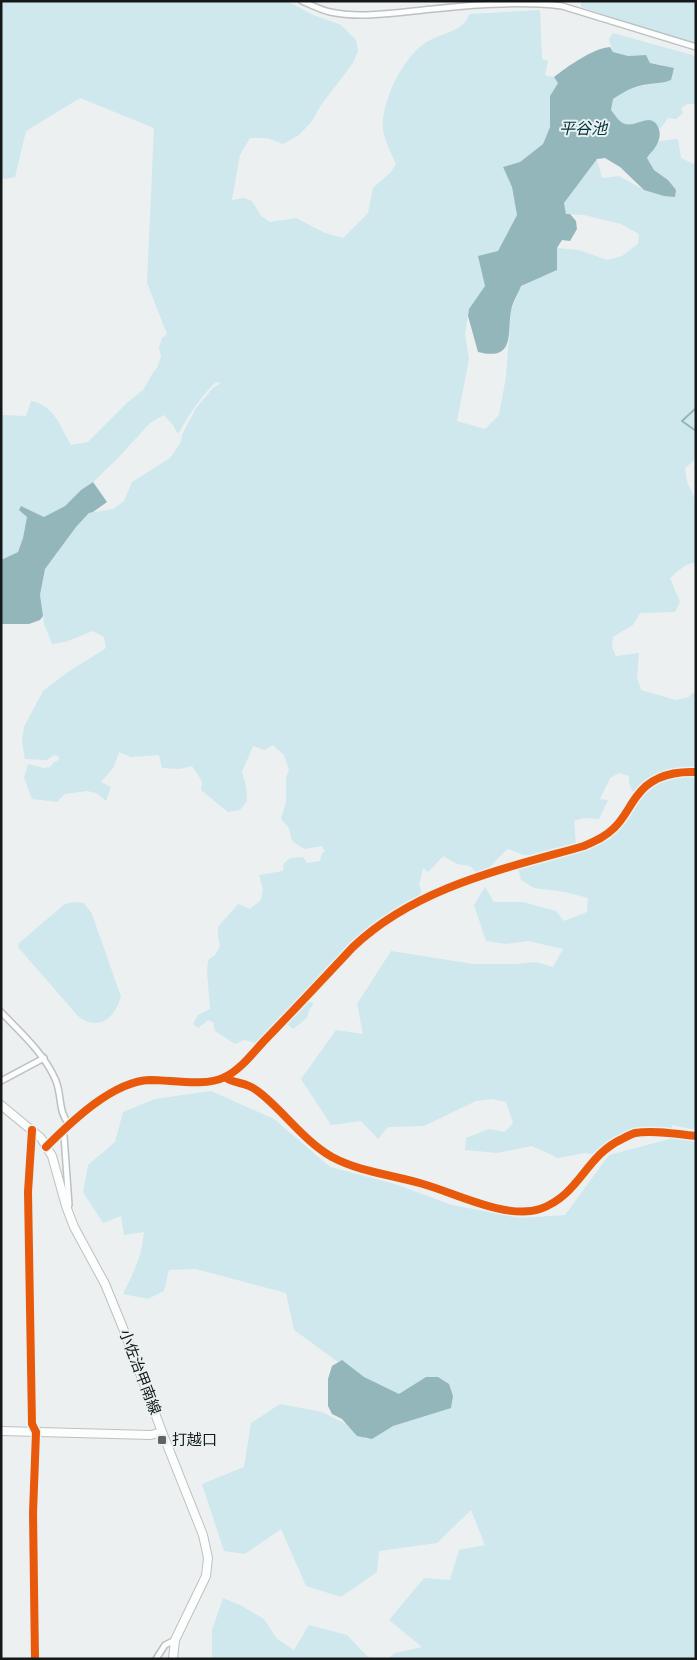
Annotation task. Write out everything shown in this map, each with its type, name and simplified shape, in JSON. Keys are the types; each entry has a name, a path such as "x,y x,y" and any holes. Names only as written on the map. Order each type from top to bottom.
{"street":[{"path":"302,1 330,12 357,14 400,12 491,3 539,3 562,6 696,47"},
{"path":"46,1147 69,1124 99,1101 126,1085 148,1080 208,1081 231,1074 353,947 368,933 387,920 433,894 462,881 596,841 615,827 637,795 646,786 668,773 696,772"},
{"path":"1,1012 44,1058 60,1091 63,1118 69,1124"},
{"path":"1,1081 44,1058"},
{"path":"225,1077 230,1081 250,1086 265,1097 312,1143 343,1162 422,1184 483,1205 504,1209 538,1210 559,1200 574,1187 600,1154 612,1144 635,1133 668,1133 696,1136"},
{"name":"小佐治甲南線","path":"1,1105 41,1138 52,1156 74,1227 105,1284 203,1535 208,1558 206,1576 175,1640 173,1659"},
{"path":"32,1130 28,1192 28,1252 32,1424 36,1432 33,1513 35,1659"},
{"path":"62,1131 64,1136 69,1205 66,1206"},
{"path":"1,1431 151,1434 162,1432"},
{"path":"156,1659 165,1645 175,1640"}],"shaded area":[{"path":"1,1 287,1 313,15 341,25 356,40 358,51 353,63 321,105 312,121 299,135 283,144 267,138 250,138 240,155 232,200 244,198 252,201 261,216 270,222 296,218 325,233 343,238 368,213 373,188 391,172 396,164 385,137 383,120 387,99 397,77 410,57 425,43 460,27 469,14 540,10 542,59 548,61 545,75 554,77 558,83 550,96 550,127 543,144 520,162 503,167 512,187 517,215 498,251 479,256 485,286 469,309 465,334 469,359 457,421 485,429 499,415 506,377 511,310 521,286 557,270 557,248 579,250 607,260 622,256 638,244 639,234 621,224 584,215 566,214 564,203 597,159 602,178 619,176 644,190 668,180 654,170 647,158 659,141 678,139 681,158 696,165 696,459 685,468 687,482 694,497 696,497 696,563 685,566 670,578 680,602 675,612 640,613 634,624 613,637 612,647 616,656 639,653 637,677 641,690 676,700 696,693 696,767 677,768 660,773 633,792 629,783 629,776 619,773 610,778 600,799 608,800 599,819 584,818 574,821 576,845 532,855 524,855 507,849 489,868 477,873 470,866 457,864 443,856 428,872 423,868 419,885 421,890 420,897 397,910 256,1043 244,1040 235,1044 215,1031 213,1022 208,1020 198,1028 193,1024 198,1015 210,1009 208,960 215,955 220,946 218,927 238,904 250,909 261,900 263,889 259,875 283,871 284,863 290,858 303,857 307,863 320,861 322,853 325,852 322,846 304,849 292,841 289,828 281,819 286,802 286,778 289,770 284,755 273,745 264,750 253,746 242,772 246,786 247,801 240,810 228,812 201,790 202,781 192,766 180,769 162,768 159,755 131,757 119,752 114,767 101,782 111,787 106,801 96,793 87,791 65,794 57,802 32,799 24,778 28,764 44,768 50,767 59,760 58,756 54,755 47,760 25,759 22,741 24,727 43,691 68,672 106,648 104,637 93,631 65,642 52,644 44,624 40,595 45,569 76,527 89,513 113,509 124,501 132,482 170,458 181,442 182,435 196,408 213,388 221,383 216,382 205,394 178,434 164,415 150,423 116,460 65,506 44,517 21,506 27,517 18,552 1,560 1,415 26,416 31,401 39,403 56,417 71,445 88,442 127,403 144,389 157,368 161,357 159,347 162,338 167,334 147,283 154,128 80,98 26,131 15,177 6,179 1,177"},
{"path":"581,1 696,1 696,43 581,7"},
{"path":"613,33 696,56 696,104 687,104 681,108 683,113 676,119 668,118 660,129 655,124 646,121 633,125 622,123 611,110 612,99 636,87 663,83 663,65 650,63 646,55 628,56 613,52 609,39"},
{"path":"678,774 696,777 696,1130 672,1125 673,1131 636,1130 611,1141 595,1155 585,1153 558,1158 532,1146 497,1153 465,1150 466,1138 489,1129 505,1132 513,1123 506,1102 492,1099 476,1101 424,1126 388,1127 378,1139 361,1121 331,1125 301,1079 336,1030 363,1034 357,1004 391,951 473,964 536,962 553,967 563,949 528,941 506,944 486,941 474,905 485,887 494,902 523,902 556,911 564,921 587,912 588,898 565,892 534,888 521,880 518,868 570,855 607,839 622,826 634,804 643,793 660,782"},
{"path":"73,902 84,903 92,914 121,997 110,1017 101,1022 89,1022 78,1016 18,947 19,943 65,904"},
{"path":"312,1002 313,1005 309,1010 307,1018 293,1029 287,1024 306,1003"},
{"path":"211,1091 274,1119 330,1167 395,1184 452,1205 520,1218 565,1215 609,1155 696,1132 696,1659 387,1659 395,1653 422,1647 389,1620 424,1578 450,1580 459,1550 485,1545 471,1510 437,1543 379,1551 377,1572 341,1597 306,1586 281,1529 245,1554 224,1551 202,1484 244,1467 251,1423 280,1404 322,1412 350,1426 366,1439 448,1387 431,1377 402,1399 367,1383 294,1330 286,1293 196,1269 169,1270 164,1291 148,1299 123,1294 134,1271 144,1232 124,1235 121,1216 103,1223 83,1192 88,1165 115,1142 123,1112 155,1099"},
{"path":"223,1598 240,1605 264,1619 277,1639 294,1650 309,1625 347,1635 372,1659 212,1659 212,1630"}],"water":[{"name":"平谷池","path":"610,47 613,52 628,56 646,55 650,63 674,68 671,80 646,84 627,90 613,99 611,110 625,124 649,120 657,125 660,132 659,139 647,158 654,170 668,180 676,190 675,197 644,190 620,167 605,158 597,159 564,203 566,214 570,214 576,221 577,229 570,241 562,240 557,248 557,270 521,286 512,308 509,337 504,349 498,353 490,354 478,352 468,316 469,309 485,286 478,256 498,251 517,215 512,187 503,167 520,162 543,144 550,127 550,96 558,83 554,77 588,54"},
{"path":"93,482 107,502 89,513 76,527 45,569 40,595 43,616 40,620 29,624 1,624 1,560 18,552 27,517 19,510 21,506 44,517 65,506 81,490"},
{"path":"342,1360 364,1377 399,1394 426,1377 438,1377 449,1384 453,1396 451,1408 393,1426 372,1439 357,1436 342,1419 332,1414 328,1406 328,1379 332,1366"}],"waterway":[{"path":"696,408 682,421 696,431"}],"cycle path":[{"path":"46,1147 80,1115 107,1095 122,1087 150,1080 208,1082 231,1074 246,1061 353,947 378,926 404,909 432,895 492,872 584,846 607,834 618,824 637,796 656,779 671,774 696,772"},
{"path":"225,1077 255,1089 297,1129 332,1157 365,1170 423,1184 481,1204 512,1211 540,1209 553,1203 574,1185 609,1146 632,1134 658,1132 696,1136"},
{"path":"32,1130 28,1192 32,1424 36,1432 33,1513 35,1659"}],"place":[{"name":"打越口","path":"162,1440"}]}
